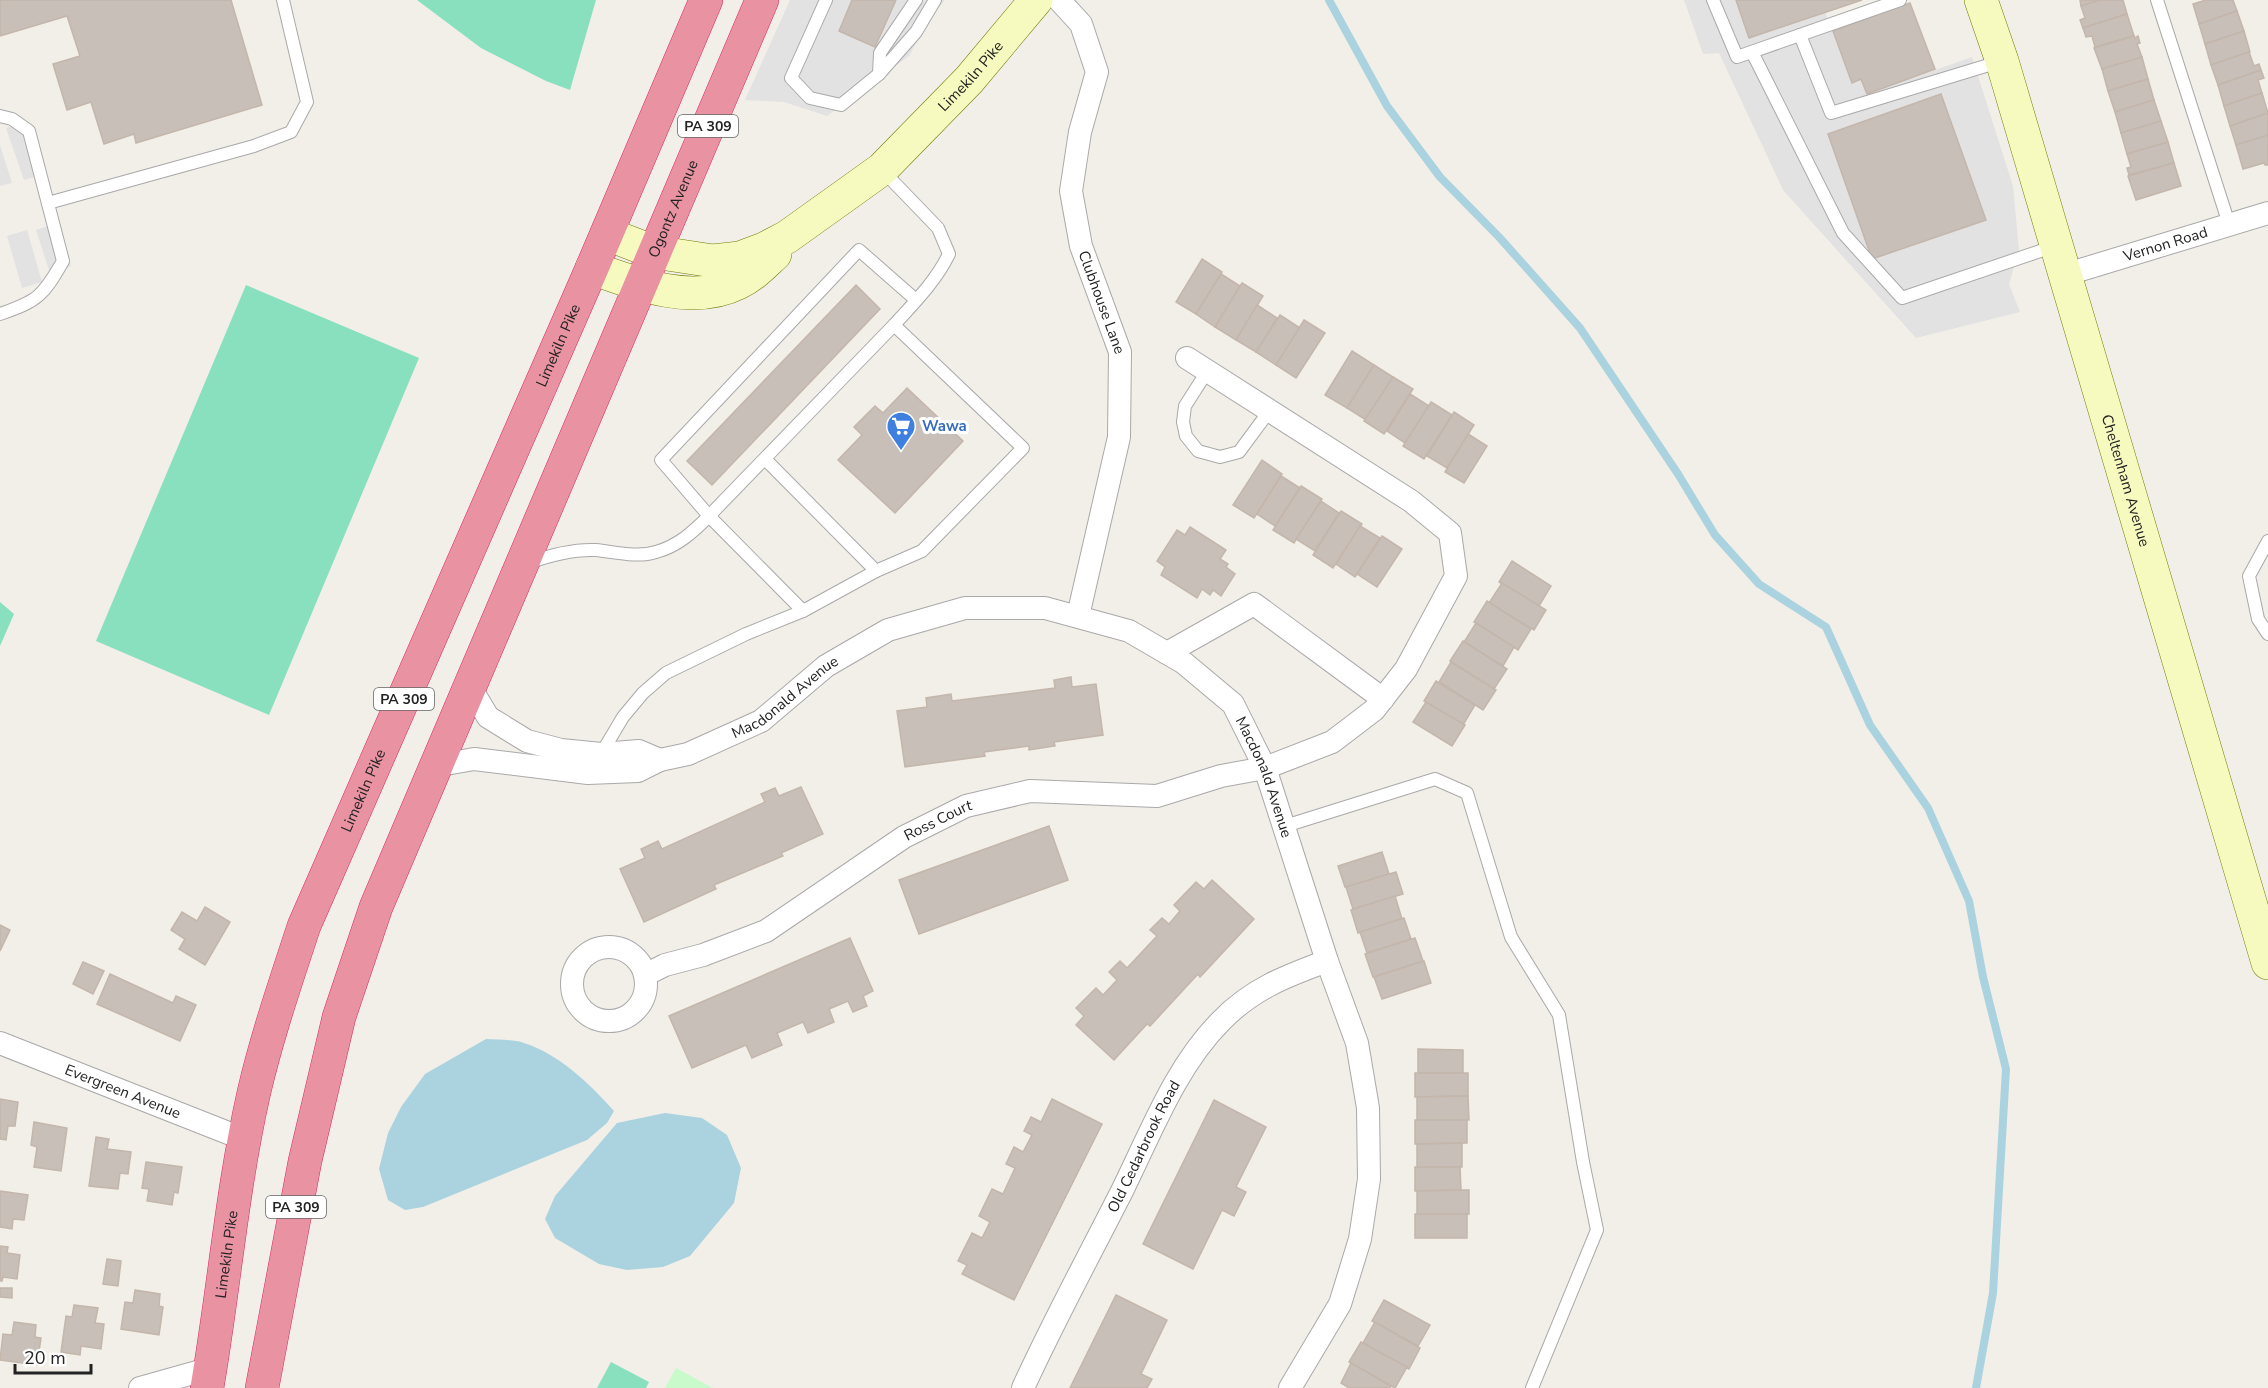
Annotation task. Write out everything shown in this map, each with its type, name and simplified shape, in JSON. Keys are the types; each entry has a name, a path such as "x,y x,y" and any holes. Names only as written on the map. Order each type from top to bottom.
{"highway":[{"name":"PA 309","path":"592,268 706,0"},
{"name":"Ogontz Avenue","path":"639,284 762,0"},
{"name":"Limekiln Pike","path":"209,1378 235,1200 254,1092 276,1010 304,926 592,268"},
{"name":"PA 309","path":"262,1388 289,1237 339,1017 376,906 639,284"}],"main road":[{"name":"Limekiln Pike","path":"607,234 654,252 713,261 740,258 787,237 882,169 969,80 1036,0"},
{"name":"Cheltenham Avenue","path":"1982,0 2002,61 2268,963"},
{"name":"Limekiln Pike","path":"592,268 639,284 688,293 717,290 737,284 756,273 815,216"}],"street":[{"name":"Clubhouse Lane","path":"1059,0 1082,24 1097,72 1080,132 1071,191 1081,246 1120,352 1119,437 1078,616"},
{"name":"Vernon Road","path":"2060,260 2229,224 2268,213"},
{"path":"1187,358 1270,410"},
{"name":"Ross Court","path":"645,975 665,965 703,955 766,931 904,837 966,806 1030,791 1157,796 1221,776 1265,768 1332,742 1374,710 1406,669 1456,576 1450,533 1412,501 1270,410"},
{"path":"1167,653 1254,604 1383,699"},
{"name":"Macdonald Avenue","path":"435,766 474,759 588,773 638,771 660,760 688,754 761,721 826,666 888,630 965,608 1045,608 1078,616 1129,631 1184,663 1233,705 1265,768 1327,961 1357,1043 1368,1108 1369,1179 1360,1239 1340,1304 1290,1388"},
{"name":"Macdonald Avenue","path":"470,687 488,717 527,741 561,750 601,754 639,751 660,760"},
{"name":"Old Cedarbrook Road","path":"1023,1388 1165,1104 1193,1055 1221,1021 1259,990 1280,978 1327,961"},
{"name":"Evergreen Avenue","path":"0,1043 246,1140"},
{"path":"140,1388 209,1378"}],"lane":[{"path":"48,203 254,146 291,132 307,102 282,0"},
{"path":"826,0 791,78 810,98 841,105 879,74 916,32 935,0"},
{"path":"879,74 880,52 916,0"},
{"path":"1713,0 1737,57 1900,0"},
{"path":"2157,0 2229,224"},
{"path":"1800,35 1831,113 2002,61"},
{"path":"1752,52 1842,233 1902,298 2060,260"},
{"path":"0,116 12,119 29,131 63,261 43,293 24,306 0,314"},
{"path":"521,565 570,551 593,550 636,555 655,553 685,539 894,325 940,273 949,254 938,228 882,169"},
{"path":"803,611 709,516 661,460 859,250 916,300"},
{"path":"601,754 622,717 643,693 666,673 746,634 803,611 876,571 922,551 1023,447 894,325"},
{"path":"1208,370 1185,405 1183,422 1186,436 1198,452 1220,457 1239,452 1270,410"},
{"path":"765,459 876,571"},
{"path":"2268,541 2249,576 2258,619 2268,634"},
{"path":"1285,826 1435,779 1467,793 1511,937 1558,1015 1597,1230 1532,1388"}],"green space":[{"path":"417,0 596,0 570,90 546,81 481,48"},
{"path":"246,285 419,358 269,715 96,641"},
{"path":"0,602 14,614 0,646"},
{"path":"611,1362 649,1382 646,1388 597,1388"},
{"path":"676,1368 713,1388 665,1388"}],"shaded area":[{"path":"790,0 945,0 932,15 909,56 827,116 784,102 745,100"},
{"path":"1684,0 1736,0 1749,37 1825,12 1852,82 1861,79 1867,94 1972,57 2013,186 2019,251 2009,284 2020,312 1916,338 1783,190 1719,53 1703,54"},
{"path":"26,121 44,174 24,180 6,128"},
{"path":"0,145 12,183 0,186"},
{"path":"57,223 71,266 50,273 36,230"},
{"path":"27,230 42,282 22,288 7,236"}],"water":[{"path":"486,1039 520,1042 549,1054 573,1071 614,1111 607,1123 587,1140 423,1207 405,1210 388,1200 379,1169 388,1133 401,1107 425,1074"},
{"path":"665,1113 702,1118 727,1135 741,1168 734,1203 690,1256 663,1267 627,1270 599,1264 555,1238 545,1219 555,1196 617,1123"}],"building":[{"path":"0,0 231,0 262,105 136,143 134,134 104,144 91,102 67,110 53,64 80,56 67,16 0,36"},
{"path":"852,0 896,0 875,47 839,31"},
{"path":"1736,0 1862,0 1749,38"},
{"path":"2080,0 2100,0 2081,6"},
{"path":"2100,0 2123,0 2127,14 2083,28 2080,20 2085,18 2081,6"},
{"path":"2206,0 2233,0 2237,11 2199,24 2193,4"},
{"path":"1910,3 1935,69 1867,94 1861,79 1852,83 1833,31"},
{"path":"2237,11 2244,31 2205,44 2199,24"},
{"path":"2127,14 2134,36 2095,47 2092,36 2086,37 2083,28"},
{"path":"2244,31 2250,52 2211,65 2205,44"},
{"path":"2134,36 2135,38 2138,36 2140,43 2137,44 2142,57 2102,69 2094,48"},
{"path":"2249,52 2254,66 2259,64 2261,70 2218,85 2211,65"},
{"path":"2142,57 2148,79 2108,91 2102,69"},
{"path":"2261,70 2264,78 2258,80 2262,93 2224,106 2218,85"},
{"path":"2148,79 2154,100 2115,112 2108,91"},
{"path":"2262,93 2268,113 2230,126 2224,106"},
{"path":"1941,94 1986,220 1872,259 1828,134"},
{"path":"2154,100 2161,121 2121,133 2115,112"},
{"path":"2268,113 2268,135 2236,145 2230,126"},
{"path":"2161,121 2168,142 2127,154 2121,133"},
{"path":"2268,135 2268,165 2264,163 2243,169 2236,145"},
{"path":"2168,142 2174,163 2129,175 2127,168 2131,167 2127,154"},
{"path":"2174,163 2181,186 2136,200 2128,176"},
{"path":"1202,259 1222,272 1196,314 1176,302"},
{"path":"1221,274 1240,286 1215,327 1196,314"},
{"path":"1242,283 1263,296 1236,340 1215,327"},
{"path":"856,285 880,309 712,485 687,461"},
{"path":"1257,305 1277,318 1256,352 1236,340"},
{"path":"1280,315 1300,328 1276,365 1256,352"},
{"path":"1304,320 1325,333 1296,378 1276,365"},
{"path":"1352,351 1374,365 1347,408 1325,395"},
{"path":"1374,365 1393,377 1366,420 1347,408"},
{"path":"1393,377 1413,389 1384,434 1364,421"},
{"name":"Wawa","path":"907,388 963,441 895,513 838,460 862,435 854,427 875,406 883,413"},
{"path":"1410,394 1429,406 1405,443 1387,431"},
{"path":"1431,402 1452,415 1424,459 1403,446"},
{"path":"1454,412 1474,425 1447,468 1427,456"},
{"path":"1468,434 1487,446 1464,483 1445,472"},
{"path":"1262,460 1282,474 1254,518 1233,505"},
{"path":"1281,476 1300,488 1275,526 1257,514"},
{"path":"1301,486 1322,499 1294,543 1273,530"},
{"path":"1321,501 1339,513 1315,551 1296,539"},
{"path":"1341,511 1362,524 1333,568 1313,555"},
{"path":"1360,526 1380,538 1355,577 1336,564"},
{"path":"1190,527 1226,550 1220,559 1228,564 1226,567 1235,574 1221,596 1213,590 1210,595 1202,589 1197,598 1161,575 1165,567 1157,561 1177,530 1185,535"},
{"path":"1382,536 1402,549 1377,587 1357,574"},
{"path":"1512,561 1551,586 1539,606 1499,582"},
{"path":"1502,583 1546,610 1534,630 1489,603"},
{"path":"1487,601 1531,629 1518,650 1474,622"},
{"path":"1476,623 1514,647 1503,666 1464,642"},
{"path":"1463,641 1507,669 1494,689 1450,661"},
{"path":"1451,662 1496,690 1483,710 1439,682"},
{"path":"1071,677 1072,687 1096,684 1103,735 1054,742 1055,746 1029,750 1029,746 984,752 985,756 905,767 897,711 927,707 926,698 951,694 952,701 1055,688 1054,680"},
{"path":"1436,681 1475,705 1463,725 1424,701"},
{"path":"1426,702 1465,725 1452,746 1413,722"},
{"path":"801,787 823,834 781,853 783,856 714,885 716,889 644,922 620,869 645,858 641,849 658,841 662,849 765,802 761,794 775,788 779,796"},
{"path":"1049,826 1068,880 919,934 899,880"},
{"path":"1382,852 1389,874 1345,887 1338,866"},
{"path":"1396,872 1403,894 1353,909 1346,887"},
{"path":"1212,880 1254,919 1200,977 1198,974 1150,1026 1147,1024 1114,1060 1076,1025 1084,1016 1076,1008 1096,988 1103,995 1117,980 1109,972 1120,961 1127,968 1157,936 1150,930 1162,918 1169,924 1180,911 1174,905 1196,882 1204,889"},
{"path":"1395,896 1402,919 1358,933 1351,910"},
{"path":"205,907 230,922 205,965 179,949 185,939 171,930 182,912 197,921"},
{"path":"1404,918 1411,939 1367,953 1360,932"},
{"path":"0,925 10,930 0,951"},
{"path":"850,938 873,991 863,996 867,1006 853,1012 848,1001 829,1009 834,1022 808,1033 803,1022 777,1033 782,1045 752,1058 746,1045 692,1068 669,1016"},
{"path":"1415,938 1423,961 1373,977 1365,954"},
{"path":"1424,961 1431,983 1382,999 1374,977"},
{"path":"83,962 104,971 93,994 73,984"},
{"path":"110,974 173,1003 176,996 196,1005 180,1041 97,1004"},
{"path":"1418,1049 1463,1050 1463,1073 1418,1073"},
{"path":"1415,1073 1468,1073 1468,1096 1415,1097"},
{"path":"1468,1096 1469,1120 1417,1120 1417,1097"},
{"path":"0,1099 18,1102 15,1126 8,1126 6,1140 0,1139"},
{"path":"1052,1099 1102,1124 1014,1300 962,1274 967,1265 958,1261 972,1233 982,1238 990,1222 979,1216 992,1189 1003,1194 1015,1168 1006,1164 1014,1147 1023,1152 1032,1135 1024,1131 1031,1117 1041,1122"},
{"path":"1214,1100 1266,1127 1236,1187 1246,1192 1234,1216 1222,1210 1193,1269 1143,1244"},
{"path":"1415,1120 1467,1120 1467,1143 1415,1144"},
{"path":"34,1122 67,1128 61,1171 34,1167 37,1147 31,1145"},
{"path":"96,1137 109,1139 107,1149 131,1152 128,1174 120,1173 118,1189 89,1186"},
{"path":"1462,1143 1462,1167 1417,1167 1417,1144"},
{"path":"146,1162 182,1167 178,1193 174,1192 172,1205 147,1201 149,1189 142,1188"},
{"path":"1415,1167 1460,1167 1461,1190 1415,1191"},
{"path":"1469,1190 1469,1214 1417,1214 1417,1191"},
{"path":"0,1191 28,1195 24,1220 13,1219 12,1229 0,1227"},
{"path":"1415,1214 1467,1214 1467,1238 1415,1238"},
{"path":"0,1246 8,1247 7,1253 20,1255 17,1279 3,1277 0,1281"},
{"path":"107,1259 121,1261 118,1286 103,1284"},
{"path":"0,1288 12,1288 12,1298 0,1297"},
{"path":"135,1290 160,1294 159,1306 163,1307 159,1335 121,1329 125,1302 133,1303"},
{"path":"1116,1295 1167,1320 1141,1374 1152,1379 1147,1388 1070,1388"},
{"path":"1384,1300 1430,1325 1418,1346 1372,1321"},
{"path":"74,1305 98,1308 95,1323 104,1324 101,1349 81,1346 80,1355 61,1352 66,1316 72,1317"},
{"path":"14,1322 36,1325 35,1337 41,1338 37,1365 0,1360 3,1334 12,1335"},
{"path":"1375,1322 1420,1348 1409,1369 1363,1343"},
{"path":"1361,1342 1407,1367 1395,1388 1349,1362"},
{"path":"1351,1363 1391,1386 1390,1388 1349,1388 1341,1383"}],"waterway":[{"path":"1329,0 1387,106 1440,177 1499,237 1580,328 1678,474 1715,535 1759,584 1826,627 1870,725 1928,808 1969,901 1983,977 2006,1069 1993,1293 1976,1388"}],"place":[{"name":"Wawa","path":"901,452"}]}
